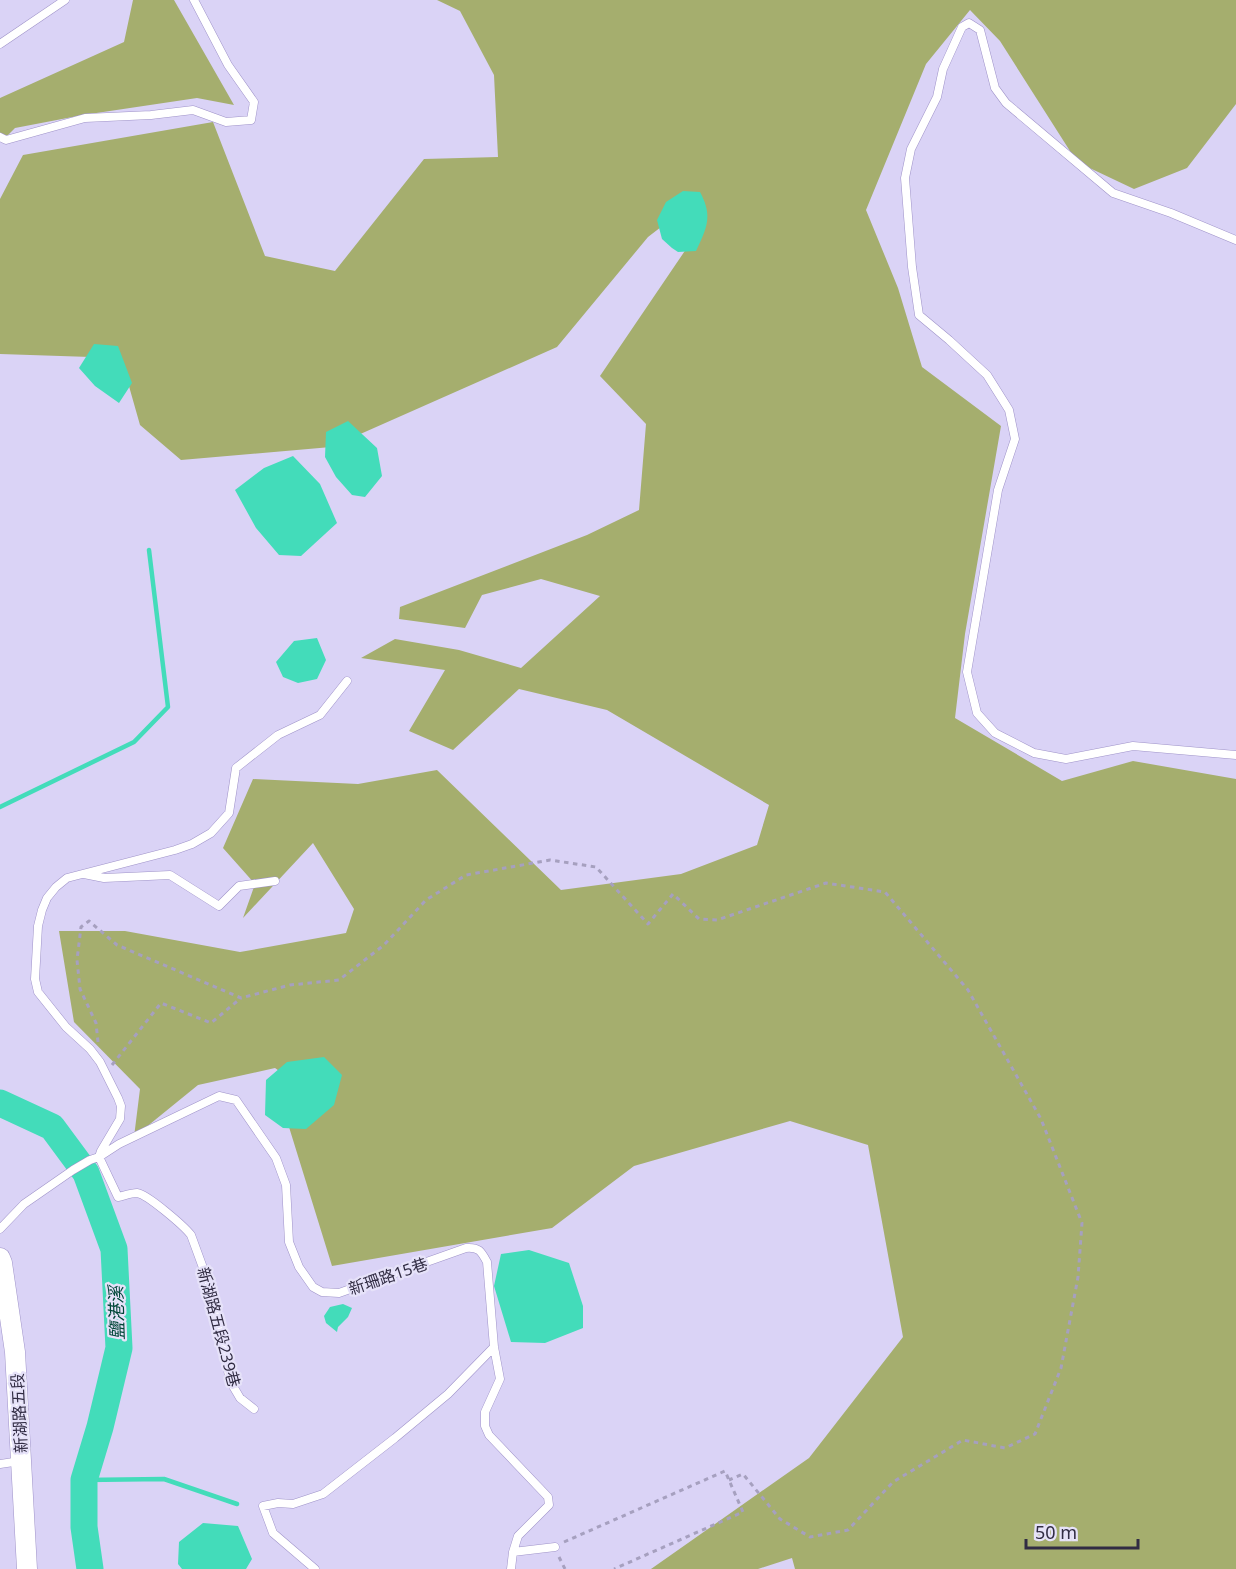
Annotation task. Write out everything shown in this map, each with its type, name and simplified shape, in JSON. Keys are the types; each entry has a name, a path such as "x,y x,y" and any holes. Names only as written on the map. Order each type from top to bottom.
{"street":[{"name":"新湖路五段","path":"0,1258 15,1353 27,1569"}],"lane":[{"path":"0,44 64,0"},
{"path":"0,137 6,140 85,118 151,115 193,110 226,122 250,120 254,102 228,65 194,0"},
{"path":"1236,240 1171,213 1113,193 1006,103 995,88 980,30 969,23 962,27 943,69 937,97 911,149 905,178 912,267 919,315 987,375 1009,410 1016,439 998,490 967,672 977,713 995,733 1034,753 1066,759 1133,746 1236,754"},
{"path":"99,1157 100,1151 120,1119 121,1106 100,1062 90,1049 66,1027 38,992 35,979 38,926 47,898 67,878 175,850 211,834 229,813 236,768 278,735 320,715 347,681"},
{"path":"81,873 104,878 170,875 219,906 239,886 275,881"},
{"name":"新珊路15巷","path":"0,1229 24,1204 73,1170 119,1144 219,1096 236,1100 276,1158 286,1185 289,1242 299,1267 313,1287 322,1292 339,1293 466,1248 474,1247 482,1252 487,1262 494,1347 500,1379 485,1412 486,1426 489,1435 548,1497 549,1504 518,1536 511,1569"},
{"name":"新湖路五段239巷","path":"99,1157 117,1197 137,1193 145,1196 185,1227 191,1235 213,1295 230,1381 240,1398 254,1409"},
{"path":"315,1569 273,1533 262,1506 278,1503 293,1504 323,1494 448,1394 494,1347"},
{"path":"0,1464 21,1460"},
{"path":"513,1552 555,1546"}],"path":[{"path":"105,1074 161,1003 211,1023 241,998 290,986 339,980 384,945 426,900 466,875 550,860 596,867 648,924 673,894 699,919 717,920 826,884 885,892 968,990 1041,1119 1082,1223 1078,1277 1061,1368 1035,1434 1005,1448 963,1440 893,1482 848,1530 810,1537 780,1519 743,1474 729,1480"},
{"path":"100,1062 96,1023 80,989 77,960 81,927 89,921 117,945 241,998"},
{"path":"555,1546 725,1471 743,1512 614,1569"}],"shaded area":[{"path":"133,0 174,0 234,105 197,98 83,115 15,128 2,141 0,138 0,98 124,42"},
{"path":"437,0 1236,0 1236,104 1187,168 1134,189 1077,162 1000,41 970,10 926,64 866,210 898,288 922,367 1001,426 965,634 955,718 1062,781 1133,761 1236,779 1236,1569 795,1569 792,1558 758,1569 651,1569 809,1458 903,1337 868,1145 790,1121 634,1166 552,1228 332,1266 289,1127 309,1092 275,1068 198,1085 134,1137 140,1089 74,1022 59,931 125,931 240,952 346,933 354,909 313,843 243,918 255,884 223,848 253,779 358,784 437,770 561,890 681,874 757,845 769,805 607,710 519,689 453,750 409,731 445,670 361,658 395,639 459,650 521,668 600,596 541,579 482,595 465,628 399,619 400,607 587,535 639,510 646,424 600,376 697,233 687,207 648,237 557,347 331,447 181,460 140,425 121,358 0,354 0,199 23,155 213,122 265,256 335,271 424,159 498,157 494,75 460,11"},
{"path":"683,191 700,192 706,208 706,229 696,251 678,252 672,248 662,239 657,220 666,202"},
{"path":"94,344 118,346 132,383 119,403 95,386 79,368"},
{"path":"348,421 377,448 382,476 365,497 352,495 336,477 325,457 326,432"},
{"path":"293,456 320,484 337,523 301,556 279,555 256,528 235,490 264,468"},
{"path":"317,638 326,660 317,679 298,683 283,677 276,662 294,641"},
{"path":"324,1057 342,1075 334,1105 306,1129 283,1128 265,1115 266,1080 287,1062"},
{"path":"529,1250 569,1263 583,1306 583,1328 545,1343 511,1342 494,1286 501,1254"},
{"path":"343,1304 352,1308 348,1317 338,1327 337,1332 326,1323 324,1316 330,1307"},
{"path":"203,1523 238,1526 252,1559 246,1569 182,1569 178,1564 179,1542"}],"waterway":[{"path":"0,807 134,742 168,707 149,550"},
{"name":"鹽港溪","path":"0,1103 52,1127 86,1173 114,1249 119,1348 100,1427 84,1480 84,1527 90,1569"},
{"path":"84,1480 164,1479 237,1504"}]}
